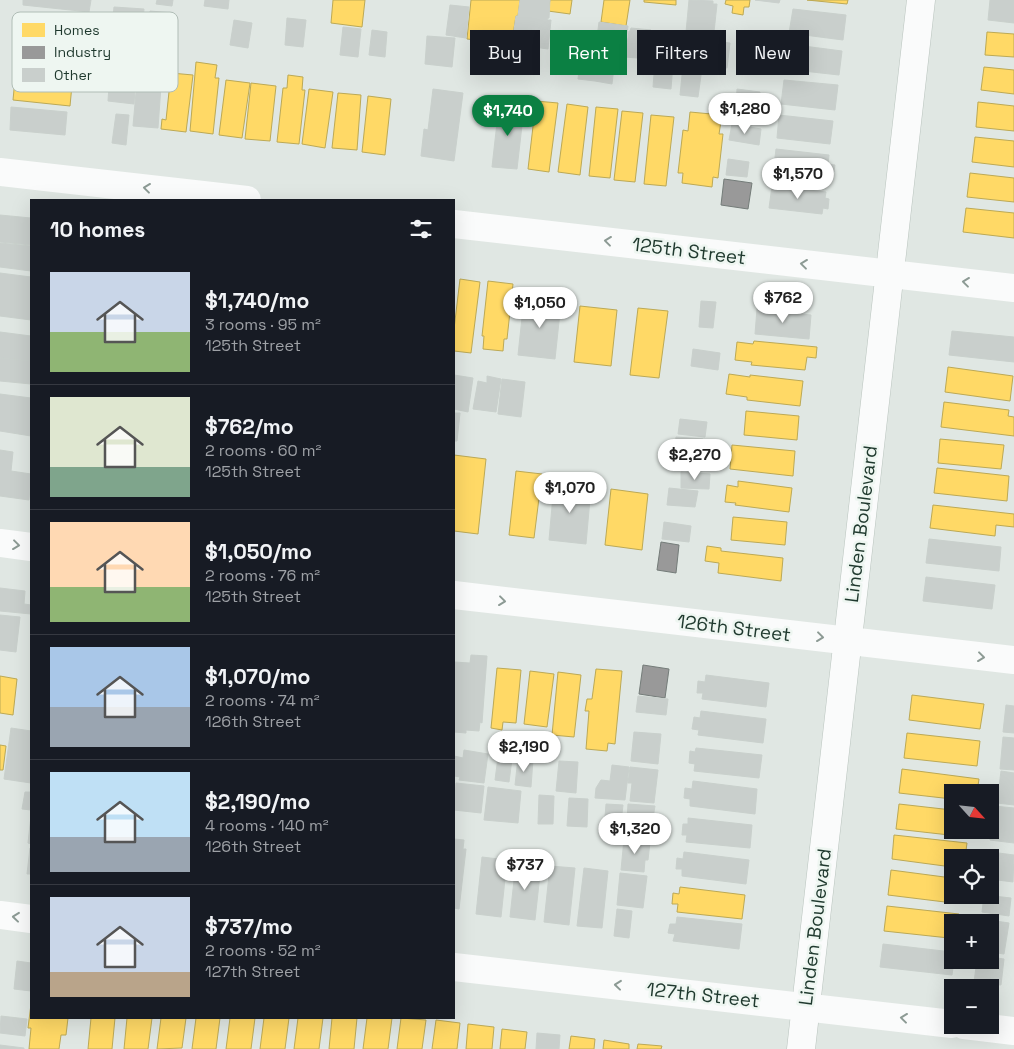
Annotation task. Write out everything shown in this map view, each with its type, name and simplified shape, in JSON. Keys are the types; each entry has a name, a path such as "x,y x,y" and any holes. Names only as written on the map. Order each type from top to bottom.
{"street":[{"name":"Linden Boulevard","path":"801,1049 921,0"},
{"path":"0,172 238,199"},
{"name":"125th Street","path":"455,224 1014,288"},
{"path":"0,543 30,547"},
{"name":"126th Street","path":"455,595 1014,660"},
{"path":"0,915 30,919"},
{"name":"127th Street","path":"455,967 944,1023"},
{"path":"999,1029 1014,1031"}],"building: Homes":[{"path":"333,0 365,0 362,27 331,23"},
{"path":"471,0 520,0 514,30 470,30 470,39 467,39"},
{"path":"550,0 572,0 570,14 548,11"},
{"path":"604,0 630,0 626,26 601,22"},
{"path":"644,0 676,0 676,5 644,2"},
{"path":"726,0 750,0 749,7 744,7 743,15 732,13 733,6 725,4"},
{"path":"807,0 848,0 847,4"},
{"path":"987,32 1014,34 1014,57 985,55"},
{"path":"196,62 217,65 215,78 219,78 213,134 190,131"},
{"path":"984,67 1014,70 1014,94 981,90"},
{"path":"178,74 193,75 186,132 161,129 162,119 166,120 169,92 178,92"},
{"path":"288,75 303,77 302,90 305,90 299,144 277,142 283,88 287,88"},
{"path":"226,80 250,83 242,138 219,135"},
{"path":"251,83 276,86 270,141 245,139"},
{"path":"309,89 333,92 325,148 302,144"},
{"path":"14,92 71,92 70,106 13,100"},
{"path":"338,93 361,95 357,150 332,148"},
{"path":"368,96 391,99 385,155 362,152"},
{"path":"536,101 558,103 549,172 528,169"},
{"path":"978,102 1014,106 1014,131 976,127"},
{"path":"567,104 588,107 580,175 558,172"},
{"path":"596,107 618,109 610,178 589,176"},
{"path":"622,111 643,113 635,182 614,180"},
{"path":"690,112 722,115 719,134 723,134 718,178 713,177 712,187 682,183 683,173 678,173 683,130 688,131"},
{"path":"651,115 674,117 666,186 644,184"},
{"path":"975,137 1014,141 1014,167 972,162"},
{"path":"970,173 1014,178 1014,202 967,197"},
{"path":"966,208 1014,213 1014,238 963,232"},
{"path":"460,279 480,282 471,353 455,351 455,321"},
{"path":"488,281 513,284 507,339 504,339 503,351 483,349 484,336 482,336"},
{"path":"580,306 617,310 611,366 574,362"},
{"path":"638,308 668,311 659,378 630,375"},
{"path":"754,341 817,347 816,358 807,357 805,370 751,365 752,362 735,360 737,342 753,344"},
{"path":"948,367 1013,376 1010,401 945,392"},
{"path":"729,374 803,381 800,406 747,400 747,397 726,394"},
{"path":"944,402 1009,410 1008,416 1014,417 1014,436 941,427"},
{"path":"746,411 799,416 797,440 744,435"},
{"path":"940,439 1004,445 1001,469 938,463"},
{"path":"732,445 795,451 793,476 730,469"},
{"path":"455,455 486,459 478,534 455,531"},
{"path":"937,468 1009,476 1007,501 934,493"},
{"path":"516,471 542,474 534,538 509,535"},
{"path":"738,481 792,488 789,512 725,502 727,485 738,487"},
{"path":"611,489 648,494 642,550 605,545"},
{"path":"933,505 1014,514 1014,527 996,525 995,536 930,528"},
{"path":"733,517 787,522 785,545 731,540"},
{"path":"707,546 721,548 721,551 783,558 781,581 718,573 719,563 705,561"},
{"path":"497,668 521,670 516,723 503,722 502,730 491,728"},
{"path":"596,669 622,671 615,744 608,743 607,751 586,749 589,711 585,711 587,699 592,699"},
{"path":"530,671 554,674 547,727 524,724"},
{"path":"558,672 581,675 574,737 552,735"},
{"path":"0,676 17,679 13,715 0,713"},
{"path":"912,695 984,704 980,729 909,720"},
{"path":"907,733 980,741 977,766 904,758"},
{"path":"0,745 6,746 3,770 0,770"},
{"path":"902,769 979,779 978,784 944,784 944,798 899,793"},
{"path":"899,804 944,809 944,834 896,829"},
{"path":"894,835 967,843 966,849 944,849 944,866 892,859"},
{"path":"891,870 944,877 944,902 888,895"},
{"path":"680,887 745,895 742,919 677,912 678,904 672,904 673,893 679,894"},
{"path":"887,906 959,914 944,914 944,937 884,931"},
{"path":"30,1012 30,1019 68,1019 66,1035 61,1035 59,1049 29,1049 31,1028 28,1028"},
{"path":"91,1019 115,1019 112,1049 88,1049"},
{"path":"127,1019 152,1019 148,1049 124,1049"},
{"path":"161,1019 186,1019 182,1048 157,1049"},
{"path":"196,1019 220,1019 216,1049 192,1049"},
{"path":"230,1019 255,1019 251,1049 226,1049"},
{"path":"264,1019 289,1019 285,1049 260,1049"},
{"path":"298,1019 323,1019 319,1049 294,1049"},
{"path":"332,1019 357,1019 354,1049 329,1049"},
{"path":"367,1019 392,1019 388,1049 363,1049"},
{"path":"401,1019 426,1020 422,1049 397,1049"},
{"path":"436,1020 460,1023 457,1049 432,1049"},
{"path":"468,1024 494,1027 492,1049 466,1049"},
{"path":"502,1029 527,1032 525,1049 500,1049"},
{"path":"571,1036 595,1039 594,1049 569,1049"},
{"path":"604,1040 629,1044 629,1049 603,1049"},
{"path":"638,1044 662,1046 661,1049 637,1049"}],"building: Industry":[{"path":"724,179 752,183 748,209 721,205"},
{"path":"661,542 679,545 676,573 657,570"},
{"path":"643,665 669,669 665,698 639,694"}],"building: Other":[{"path":"23,0 91,0 89,12 23,5"},
{"path":"157,0 173,0 172,6 156,4"},
{"path":"205,0 229,0 228,9 204,6"},
{"path":"520,0 550,0 549,18 547,20 551,20 548,49 540,48 540,30 514,30 516,16 518,16"},
{"path":"689,0 713,1 713,4 717,4 714,30 686,30"},
{"path":"755,0 780,0 779,3"},
{"path":"990,0 1014,0 1014,23 988,20"},
{"path":"450,5 469,7 466,38 446,35"},
{"path":"114,7 144,9 144,12 114,12"},
{"path":"793,9 846,15 843,40 809,36 809,30 790,30"},
{"path":"287,18 306,20 303,47 285,45"},
{"path":"234,20 252,23 248,48 230,45"},
{"path":"599,22 628,26 627,34 627,30 598,30"},
{"path":"343,27 361,29 358,57 340,55"},
{"path":"631,28 651,30 637,30 637,58 627,57"},
{"path":"372,30 387,32 385,57 369,55"},
{"path":"427,36 455,38 452,67 425,64"},
{"path":"726,42 730,43 726,68"},
{"path":"809,47 842,51 839,75 809,72"},
{"path":"578,75 596,75 595,81 578,79"},
{"path":"596,75 613,75 612,84 595,81"},
{"path":"654,75 672,75 671,89 653,87"},
{"path":"682,75 701,75 698,97 680,95"},
{"path":"784,80 838,85 835,110 781,104"},
{"path":"433,89 463,93 454,161 421,156 424,129 428,130"},
{"path":"737,89 760,92 759,107 736,105"},
{"path":"109,92 135,92 134,104 108,101"},
{"path":"136,92 161,92 158,128 133,126"},
{"path":"499,105 524,108 517,169 492,167"},
{"path":"11,107 67,112 65,135 10,130"},
{"path":"116,114 129,115 126,145 112,143"},
{"path":"779,115 833,121 830,144 777,138"},
{"path":"732,124 761,129 759,145 729,140"},
{"path":"776,149 829,155 828,164 835,165 834,172 828,171 826,181 773,174"},
{"path":"728,159 749,162 747,177 726,175"},
{"path":"772,186 826,192 825,198 829,199 828,209 823,208 822,214 769,208"},
{"path":"0,215 30,218 30,245 0,242"},
{"path":"0,243 30,246 30,271 0,267"},
{"path":"0,273 30,277 30,320 0,316"},
{"path":"524,299 561,303 555,359 518,355"},
{"path":"701,301 716,302 713,328 699,327"},
{"path":"757,309 811,315 809,339 755,334"},
{"path":"952,331 1014,337 1014,362 949,355"},
{"path":"0,332 30,336 30,361 0,358"},
{"path":"693,349 720,353 718,370 691,366"},
{"path":"0,358 30,361 30,384 0,381"},
{"path":"455,375 473,378 468,412 455,409"},
{"path":"487,376 501,379 496,412 473,409 478,381 487,383"},
{"path":"502,379 525,382 521,417 498,414"},
{"path":"0,394 30,398 30,436 0,431"},
{"path":"455,413 460,413 457,441 455,441"},
{"path":"680,419 707,422 705,437 678,434"},
{"path":"676,437 703,439 700,472 673,469"},
{"path":"0,450 13,452 11,471 30,474 30,487 29,500 0,496"},
{"path":"681,472 710,474 709,489 681,488"},
{"path":"554,484 591,488 586,544 549,540"},
{"path":"669,488 698,491 695,507 667,505"},
{"path":"664,522 691,526 689,542 662,539"},
{"path":"929,539 1001,547 999,571 926,563"},
{"path":"926,577 995,585 992,609 923,601"},
{"path":"0,588 25,591 24,604 30,605 30,614 0,611"},
{"path":"0,615 20,617 16,652 0,650"},
{"path":"471,655 487,656 482,723 480,722 479,731 466,730 466,733 455,732 455,662 470,663"},
{"path":"706,675 769,683 766,707 702,699 703,693 697,693 698,681 705,682"},
{"path":"638,696 668,699 666,715 636,712"},
{"path":"1006,705 1014,706 1014,733 1003,732"},
{"path":"701,711 766,719 763,743 698,735 699,730 692,729 694,717 700,718"},
{"path":"11,728 30,731 30,783 4,779"},
{"path":"634,732 661,734 658,764 631,761"},
{"path":"1003,737 1014,738 1014,770 1000,769"},
{"path":"696,748 762,755 759,778 694,771 695,764 689,763 690,751 695,752"},
{"path":"464,750 488,754 484,783 459,780 460,777 455,776 455,756 463,758"},
{"path":"498,757 512,759 509,782 495,780"},
{"path":"518,758 533,760 531,787 515,785"},
{"path":"559,761 578,762 576,793 556,791"},
{"path":"612,765 629,767 625,800 595,798 596,788 601,780 610,781"},
{"path":"630,767 658,770 654,803 630,801 632,783 628,783"},
{"path":"1001,771 1014,773 1014,805 999,803"},
{"path":"693,781 757,789 755,814 690,806 690,799 684,798 685,788 692,789"},
{"path":"456,783 484,786 481,813 455,810"},
{"path":"488,787 521,791 518,823 484,820"},
{"path":"25,792 30,792 30,810 22,809"},
{"path":"539,795 554,796 553,824 538,824"},
{"path":"569,798 588,799 587,827 567,826"},
{"path":"606,804 623,805 620,831 604,830"},
{"path":"628,804 655,806 650,836 627,834 629,820 627,820"},
{"path":"999,806 1014,808 1014,843 990,840 999,839"},
{"path":"688,818 752,825 750,848 686,842 687,835 682,835 683,824 688,824"},
{"path":"30,825 30,844 28,843"},
{"path":"455,839 464,840 463,849 466,849 459,909 455,908"},
{"path":"624,839 650,842 648,860 645,860 644,872 621,870"},
{"path":"30,848 30,874 27,874"},
{"path":"684,852 749,860 746,884 682,876 682,869 676,869 677,858 683,859"},
{"path":"999,853 1014,855 1013,882 999,880"},
{"path":"482,857 507,860 501,917 476,914"},
{"path":"516,862 541,865 535,920 510,917"},
{"path":"550,866 575,868 569,925 544,922"},
{"path":"584,868 608,871 602,928 577,926"},
{"path":"620,873 647,876 643,908 617,905"},
{"path":"999,897 1011,898 1009,916 982,912 983,904 999,904"},
{"path":"617,909 632,911 629,938 614,936"},
{"path":"677,917 742,924 739,949 673,941 675,934 668,933 670,924 676,924"},
{"path":"999,922 1009,923 1004,954 999,953"},
{"path":"883,944 944,951 944,969 953,969 952,975 880,967"},
{"path":"999,958 1004,959 1001,985 999,985 999,979 974,979 976,969 999,969"},
{"path":"17,961 30,963 30,991 14,989"},
{"path":"1,1016 27,1019 25,1036 0,1033"},
{"path":"537,1033 560,1035 559,1049 536,1049"},
{"path":"0,1045 24,1048 24,1049 0,1049"}]}
